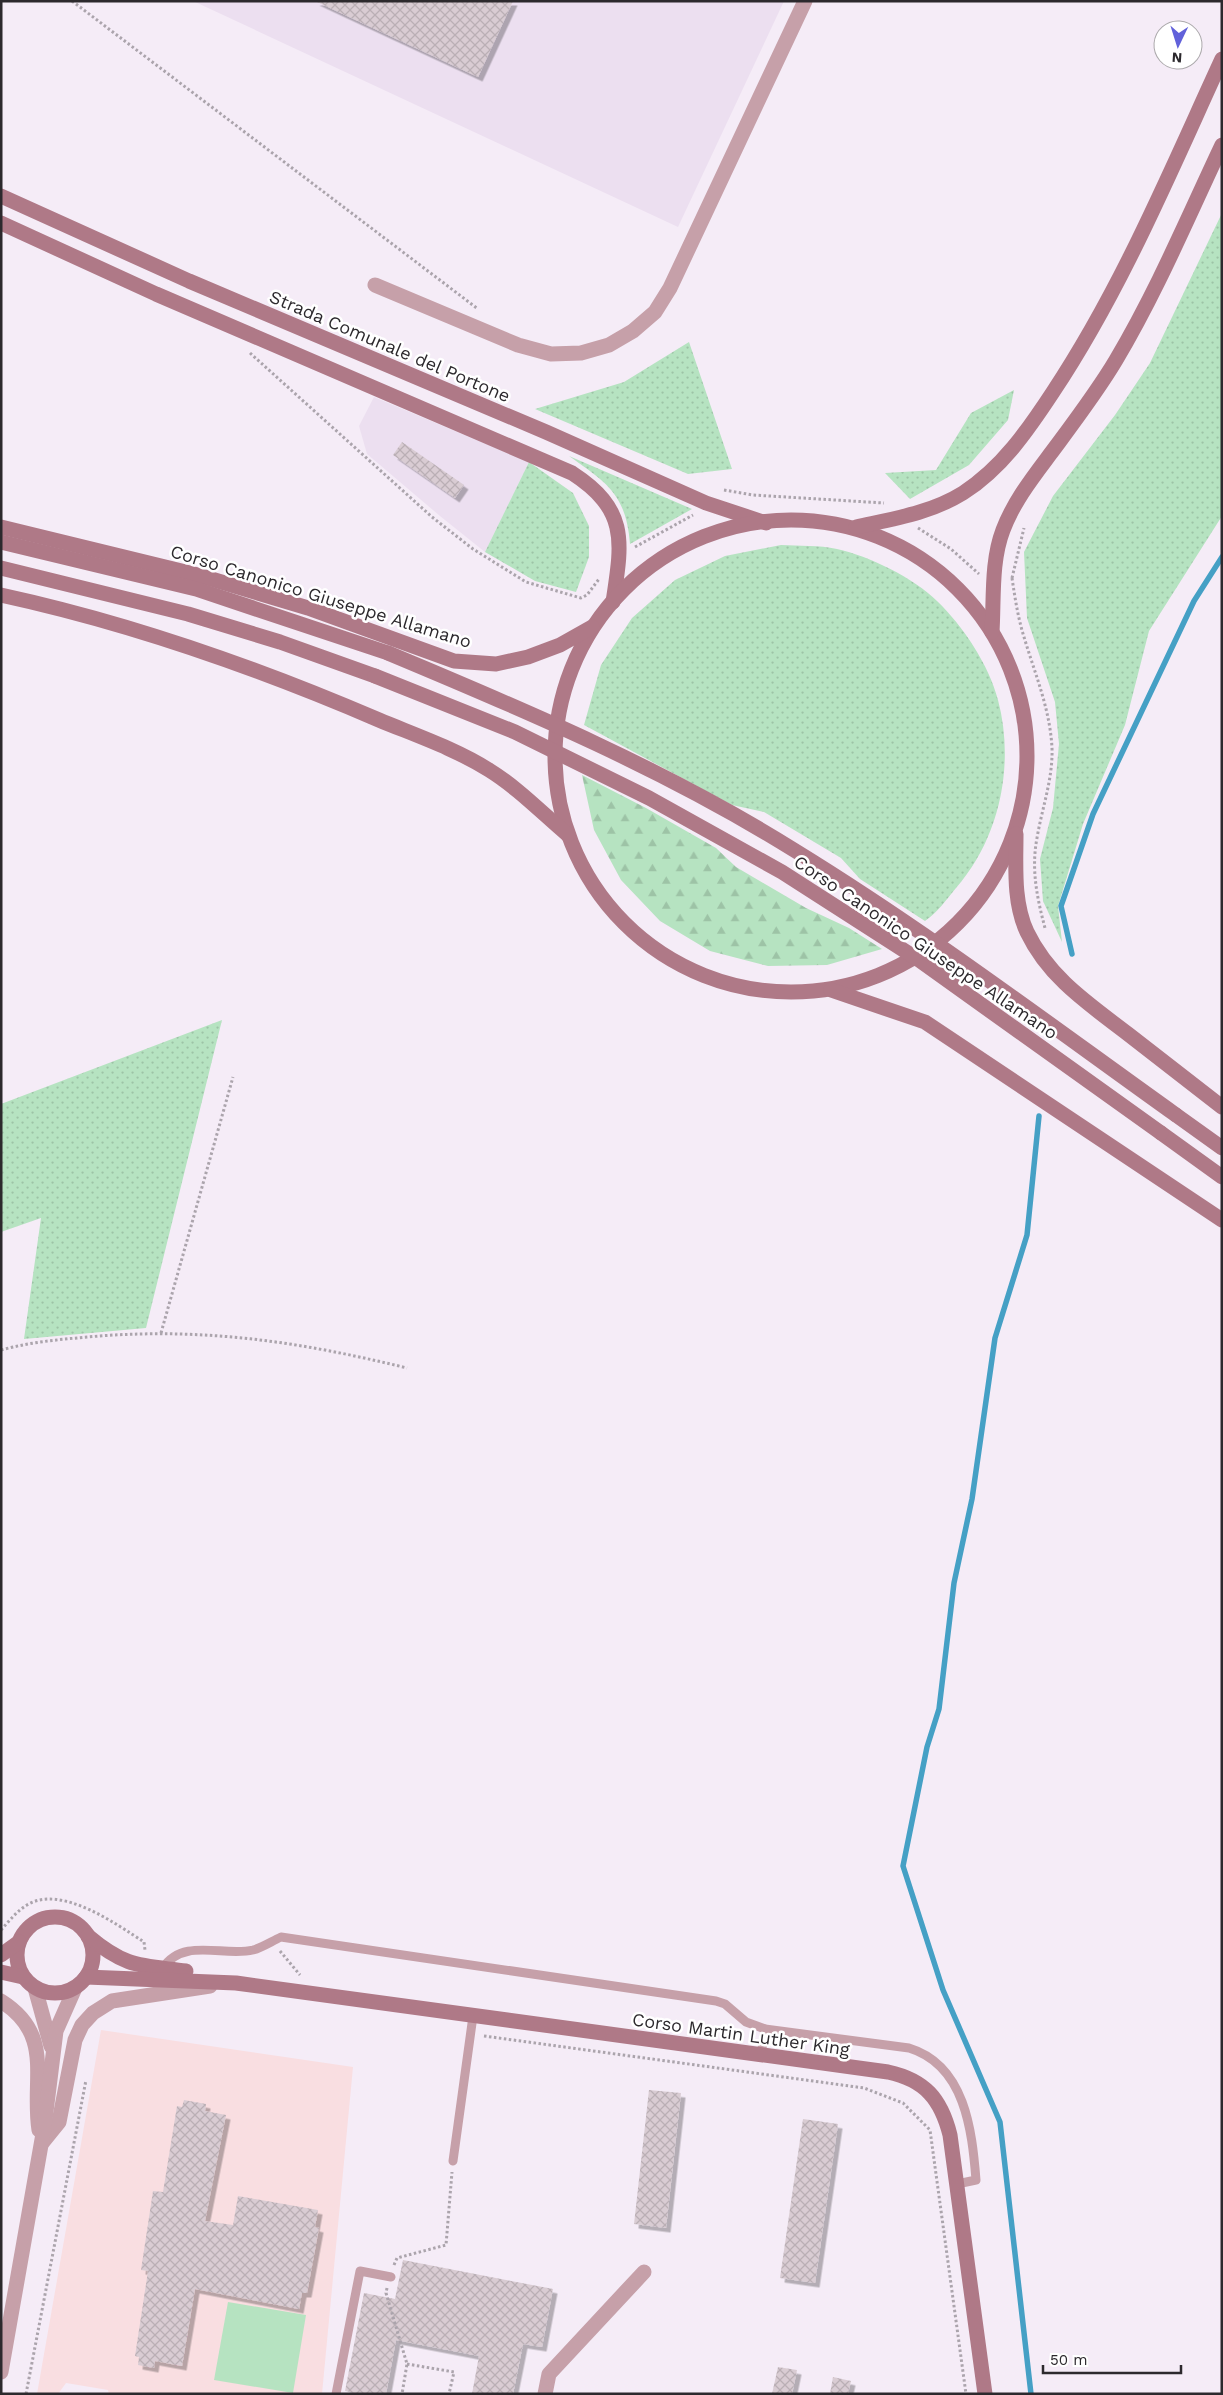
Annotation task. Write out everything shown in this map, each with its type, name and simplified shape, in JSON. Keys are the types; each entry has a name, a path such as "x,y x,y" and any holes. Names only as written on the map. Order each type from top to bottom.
{"street":[{"path":"375,285 518,345 552,354 581,353 609,345 633,332 655,312 670,288 805,1"},
{"path":"854,527 938,506 983,478 1001,461 1023,435 1072,364 1094,325 1148,218 1222,59"},
{"path":"992,632 997,555 1002,532 1013,508 1026,486 1092,398 1120,353 1150,297 1222,145"},
{"name":"Strada Comunale del Portone","path":"1,196 189,281 546,432 706,503 768,523"},
{"path":"1,223 156,294 572,473 601,494 615,519 620,550 613,602"},
{"path":"815,522 854,527 881,536 905,548 941,572 972,604 992,632 1007,659 1024,723 1026,758 1023,791 1017,819 1006,850 992,878 975,904 922,957 875,981 830,990 787,991 743,986 699,972 656,949 626,924 599,892 568,835 558,796 554,760 555,720 579,654 595,626 613,602 637,578 673,552 718,532 768,523 815,522"},
{"name":"Corso Canonico Giuseppe Allamano","path":"1,527 198,575 308,608 454,661 496,664 528,657 560,645 595,626"},
{"name":"Corso Canonico Giuseppe Allamano","path":"1,542 196,588 388,653 523,709 656,773 793,849 934,941 1222,1148"},
{"name":"Corso Canonico Giuseppe Allamano","path":"1,568 188,614 280,642 375,676 515,732 649,798 782,872 919,960 1222,1176"},
{"path":"1,595 106,621 184,646 282,680 359,711 488,769 511,784 568,835"},
{"path":"1017,819 1015,876 1021,913 1027,932 1048,968 1080,997 1222,1106"},
{"path":"830,990 925,1022 1222,1220"},
{"path":"1,1955 18,1942 26,1930 35,1922 55,1917 73,1921 87,1935 92,1948 92,1964 56,2031 52,2052 51,2082 1,2372"},
{"name":"Corso Martin Luther King","path":"87,1935 122,1961 135,1965 163,1968 236,1983 888,2072 900,2075 919,2084 934,2097 943,2110 950,2135 985,2394"},
{"path":"18,1942 16,1954 18,1967 23,1977 35,1988 45,1992 61,1993 81,1982"},
{"path":"1,1972 23,1977"},
{"name":"Corso Martin Luther King","path":"81,1982 236,1983"},
{"path":"41,2144 59,2122 75,2040 82,2025 93,2013 112,2001 236,1983"},
{"path":"35,1988 52,2052"},
{"path":"1,2001 24,2020 33,2036 39,2061 36,2110 41,2144"},
{"path":"545,2394 549,2374 644,2272"}],"lane":[{"path":"163,1968 169,1959 179,1954 205,1950 254,1950 282,1937 716,2001 725,2004 746,2022 765,2029 909,2048 922,2052 944,2070 958,2091 968,2117 976,2180 956,2184"},
{"path":"453,2161 473,2016"},
{"path":"761,2055 765,2029"},
{"path":"336,2394 360,2271 391,2277"}],"path":[{"path":"72,1 483,312"},
{"path":"1012,578 1016,608 1046,705 1052,748 1046,805 1037,838 1034,867 1037,897 1046,932"},
{"path":"161,1333 233,1077"},
{"path":"1,1350 39,1341 161,1333 279,1341 347,1353 407,1368"},
{"path":"272,1941 304,1980 315,1983 314,1994"},
{"path":"471,2034 864,2088 903,2103 930,2130 966,2394"},
{"path":"26,2394 87,2073"},
{"path":"402,2394 407,2364 386,2293 397,2258 446,2244 453,2161"},
{"path":"407,2364 454,2372 449,2394"}],"shaded area":[{"path":"193,1 784,1 678,227"},
{"path":"374,397 529,462 485,552 367,454 359,426"},
{"path":"101,2030 353,2067 322,2394 109,2394 108,2390 66,2383 58,2394 37,2394"}],"green space":[{"path":"1222,213 1222,516 1149,631 1125,725 1083,824 1058,906 1062,942 1043,901 1040,859 1053,808 1059,744 1055,702 1027,618 1024,552 1053,496 1115,415 1150,363"},
{"path":"689,342 732,469 688,474 535,409 624,382"},
{"path":"1014,390 1008,420 969,465 910,499 885,473 936,470 971,413"},
{"path":"569,456 692,509 630,544 628,527 619,501 612,491 594,474"},
{"path":"529,462 573,493 589,526 589,557 576,592 535,581 485,552"},
{"path":"781,545 823,547 850,552 877,562 916,584 937,601 956,622 982,660 994,687 1003,724 1005,749 1000,799 993,823 984,847 971,868 942,906 925,921 860,879 841,858 764,812 732,805 584,725 601,665 632,618 675,580 725,556"},
{"path":"582,775 646,808 716,848 736,867 806,908 849,928 882,949 827,965 768,966 710,951 660,921 621,880 594,830"},
{"path":"222,1020 146,1328 24,1339 41,1218 1,1232 1,1104"},
{"path":"228,2302 306,2315 293,2393 214,2380"}],"building":[{"path":"315,1 513,1 478,77"},
{"path":"402,442 464,485 455,498 393,455"},
{"path":"649,2090 681,2093 666,2228 634,2224"},
{"path":"184,2100 206,2104 205,2111 226,2115 205,2221 233,2225 238,2196 318,2210 315,2227 319,2228 307,2293 302,2293 299,2309 195,2289 182,2366 155,2361 154,2368 138,2365 139,2357 135,2356 148,2271 141,2270 153,2191 163,2192 177,2106 182,2107"},
{"path":"803,2119 838,2124 815,2283 780,2278"},
{"path":"403,2260 553,2289 542,2347 523,2344 513,2394 472,2394 479,2356 396,2340 386,2394 360,2394 345,2391 364,2293 395,2299"},
{"path":"778,2367 797,2370 792,2394 772,2394"},
{"path":"833,2377 851,2381 848,2394 830,2394"}],"waterway":[{"path":"1072,954 1061,906 1093,814 1194,601 1222,557"},
{"path":"1031,2394 1000,2122 943,1990 903,1866 927,1747 939,1709 954,1583 972,1499 995,1338 1027,1235 1039,1116"}]}
